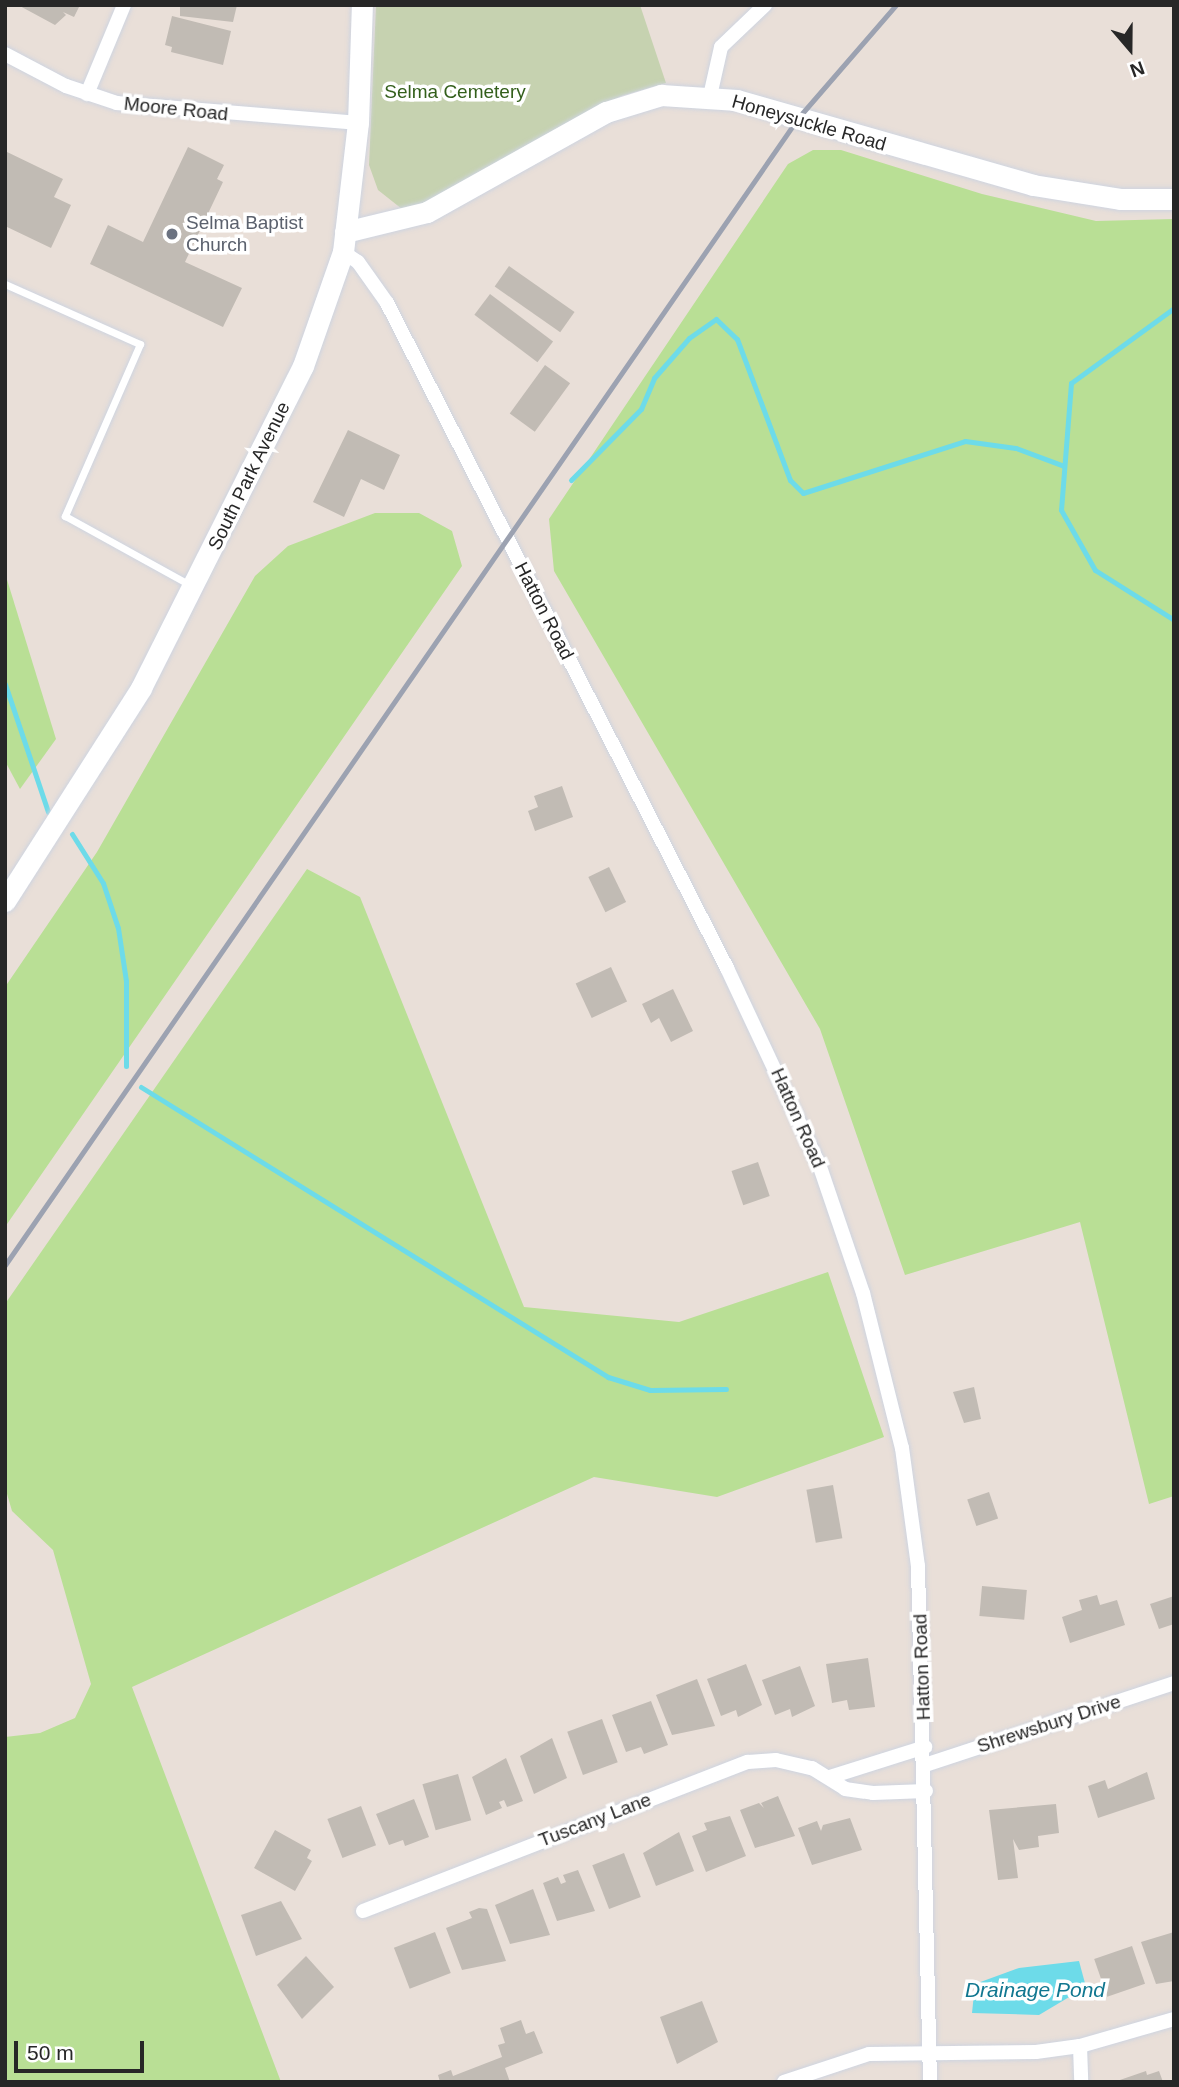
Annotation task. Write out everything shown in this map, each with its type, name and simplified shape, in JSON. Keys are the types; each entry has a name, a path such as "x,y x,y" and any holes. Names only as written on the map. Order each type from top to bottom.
{"street":[{"path":"87,94 124,5"},
{"name":"South Park Avenue","path":"5,901 99,758 194,587 303,366 344,242 358,123 362,5"},
{"path":"710,96 721,47 765,5"},
{"name":"Moore Road","path":"5,54 87,94 173,111 358,123"},
{"name":"Honeysuckle Road","path":"344,242 427,212 579,126 634,101 661,95 710,96 1033,186 1120,199 1174,199"},
{"name":"Hatton Road","path":"344,242 387,303 727,968 819,1164 863,1293 902,1448 918,1566 925,1747 930,2082"},
{"name":"Shrewsbury Drive","path":"925,1765 1174,1683"},
{"path":"830,1777 925,1747"},
{"name":"Tuscany Lane","path":"363,1911 748,1762 776,1760 830,1777 845,1789 873,1793 926,1791"},
{"path":"784,2082 869,2054 929,2054 1080,2046 1174,2020"},
{"path":"1080,2046 1081,2082"}],"lane":[{"path":"5,284 140,344 65,516 194,587"}],"green space":[{"name":"Selma Cemetery","path":"376,5 640,5 666,83 621,96 407,213 378,190 369,165"},
{"path":"813,150 841,150 982,194 1096,221 1174,219 1174,1496 1149,1504 1080,1222 905,1275 820,1029 554,571 549,519 788,164"},
{"path":"375,513 419,513 452,531 462,566 5,1227 5,987 97,852 255,576 288,546"},
{"path":"5,573 56,739 20,789 5,761"},
{"path":"307,869 360,897 524,1307 679,1322 828,1272 884,1437 717,1497 594,1477 132,1687 281,2082 5,2082 5,1737 40,1733 75,1718 91,1684 53,1550 12,1511 5,1487 5,1304"}],"water":[{"name":"Drainage Pond","path":"1079,1961 1086,1987 1039,2015 972,2013 975,1984 1019,1968"}],"building":[{"path":"18,5 80,5 74,17 63,12 66,15 55,25"},
{"path":"180,5 237,5 233,22 180,16"},
{"path":"172,16 231,31 223,65 171,52 172,47 165,45"},
{"name":"Selma Baptist Church","path":"188,147 224,165 217,179 223,182 185,262 242,288 223,327 90,264 108,225 143,242"},
{"path":"5,151 63,179 54,197 71,205 51,248 5,226"},
{"path":"509,266 575,312 560,332 495,286"},
{"path":"490,294 553,342 537,362 474,315"},
{"path":"545,365 570,383 535,432 510,414"},
{"path":"348,430 400,455 384,490 361,479 344,517 313,502"},
{"path":"562,786 573,817 535,831 528,811 538,807 534,796"},
{"path":"609,867 626,902 605,912 588,877"},
{"path":"611,967 627,1001 592,1018 576,983"},
{"path":"673,989 693,1031 671,1042 659,1018 651,1023 642,1004"},
{"path":"758,1162 770,1196 743,1205 732,1171"},
{"path":"974,1387 981,1419 964,1423 953,1392"},
{"path":"833,1485 842,1538 816,1543 806,1490"},
{"path":"989,1492 998,1518 976,1526 967,1499"},
{"path":"982,1586 1027,1590 1024,1620 979,1616"},
{"path":"1097,1595 1100,1605 1117,1600 1125,1625 1070,1643 1062,1617 1082,1610 1079,1600"},
{"path":"1174,1596 1174,1624 1159,1629 1150,1604"},
{"path":"868,1658 875,1707 849,1710 847,1700 832,1703 826,1664"},
{"path":"746,1664 762,1705 738,1717 736,1710 721,1716 707,1679"},
{"path":"800,1666 815,1706 792,1717 790,1709 775,1715 762,1680"},
{"path":"697,1679 715,1726 672,1735 656,1695"},
{"path":"651,1701 668,1745 644,1754 641,1747 626,1752 612,1715"},
{"path":"602,1719 618,1762 583,1775 567,1732"},
{"path":"552,1738 567,1778 534,1794 520,1756"},
{"path":"506,1758 523,1801 507,1807 504,1800 499,1802 502,1808 486,1815 472,1777"},
{"path":"1147,1772 1155,1799 1098,1818 1088,1786 1105,1780 1108,1789"},
{"path":"458,1774 471,1820 436,1830 422,1784"},
{"path":"778,1796 795,1836 755,1848 740,1810 759,1803 764,1808 761,1803"},
{"path":"414,1799 429,1837 405,1846 403,1840 389,1845 376,1814"},
{"path":"1056,1804 1059,1833 1038,1836 1039,1847 1019,1850 1013,1839 1018,1878 998,1880 989,1810"},
{"path":"361,1806 376,1845 342,1858 327,1819"},
{"path":"730,1816 746,1856 706,1872 692,1836 707,1830 704,1823"},
{"path":"850,1818 862,1850 812,1865 798,1828 817,1821 821,1831 823,1825"},
{"path":"275,1830 311,1850 307,1858 312,1861 295,1891 254,1868"},
{"path":"679,1832 694,1871 656,1886 643,1853"},
{"path":"624,1853 641,1897 609,1909 592,1865"},
{"path":"578,1870 595,1911 557,1921 543,1883 558,1877 561,1884 566,1882 563,1875"},
{"path":"533,1889 550,1935 510,1944 495,1905"},
{"path":"281,1901 302,1939 256,1956 241,1915"},
{"path":"479,1908 487,1909 506,1961 462,1970 446,1928 472,1918 469,1912"},
{"path":"435,1932 451,1973 410,1989 394,1948"},
{"path":"1174,1932 1174,1981 1156,1984 1141,1942"},
{"path":"1132,1946 1145,1984 1107,1997 1094,1959"},
{"path":"306,1956 334,1987 302,2019 277,1985"},
{"path":"702,2001 718,2042 677,2064 660,2017"},
{"path":"521,2020 526,2034 534,2031 543,2053 505,2068 510,2082 440,2082 438,2075 451,2070 453,2076 502,2057 498,2045 505,2043 500,2028"},
{"path":"1146,2071 1147,2075 1159,2071 1163,2082 1114,2082"}],"waterway":[{"path":"1174,308 1071,383 1061,510 1095,570 1174,620"},
{"path":"571,480 641,409 654,378 689,338 716,319 737,339 790,480 803,493 965,441 1016,448 1064,466"},
{"path":"5,684 48,812"},
{"path":"72,834 103,883 118,928 126,981 126,1066"},
{"path":"141,1087 608,1377 650,1390 726,1389"}],"railway":[{"path":"5,1265 798,118 896,5"}],"place":[{"name":"Selma Baptist Church","path":"172,234"}]}
